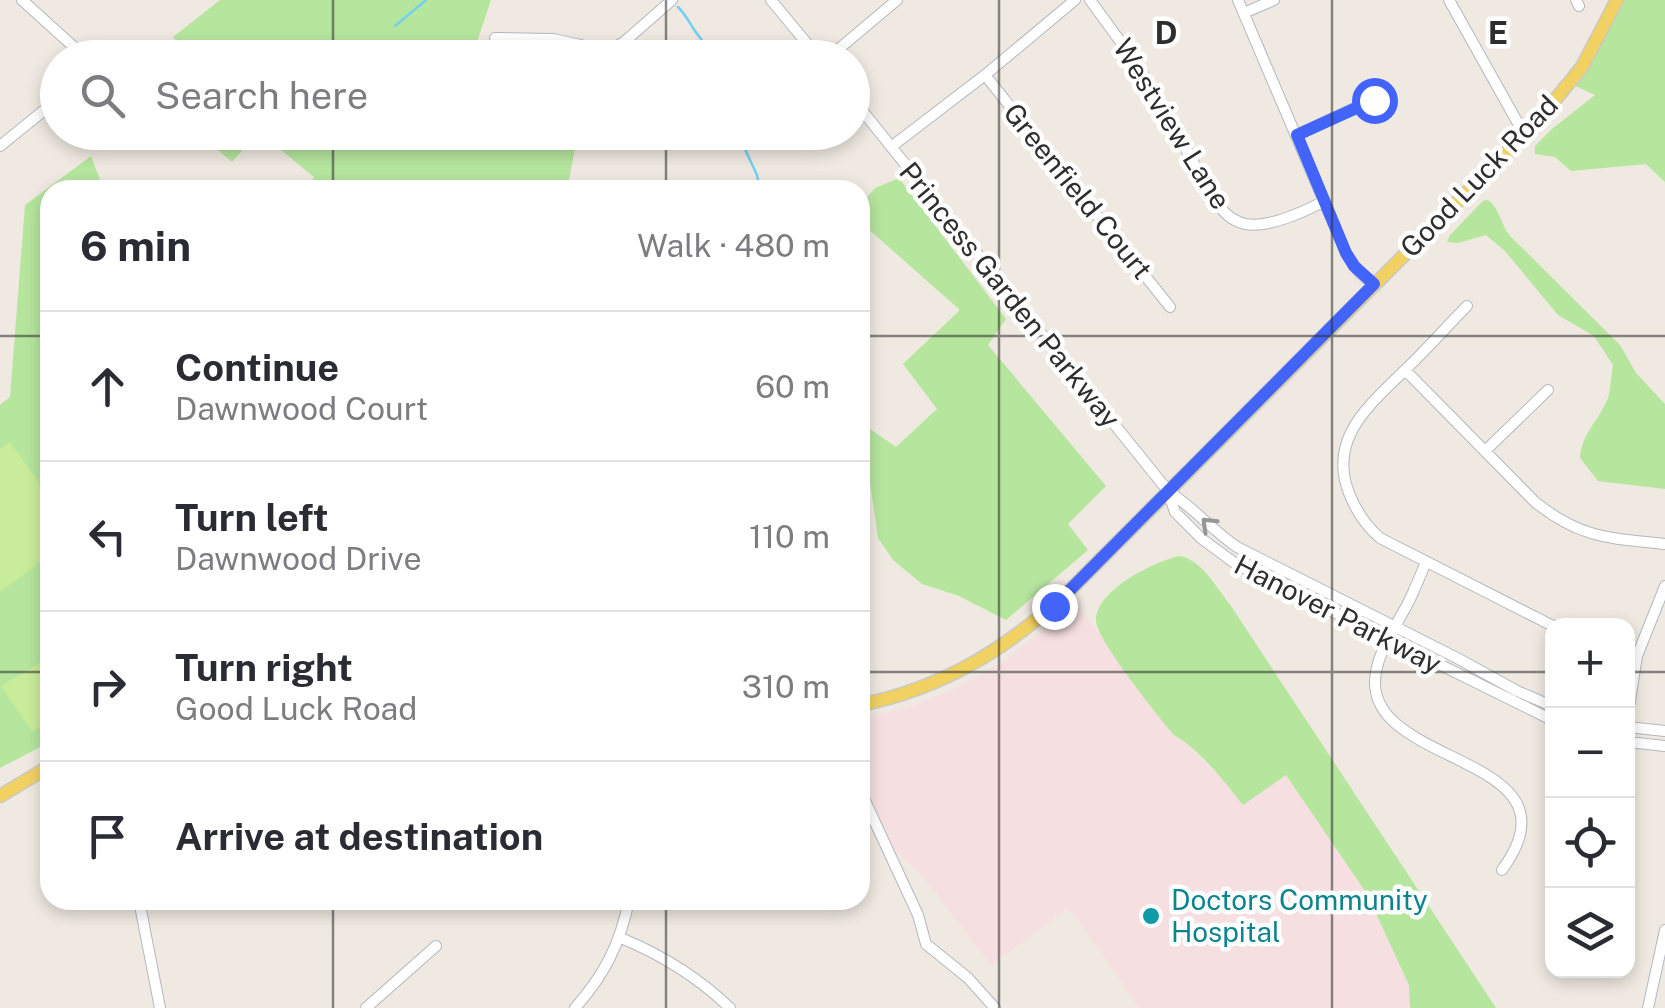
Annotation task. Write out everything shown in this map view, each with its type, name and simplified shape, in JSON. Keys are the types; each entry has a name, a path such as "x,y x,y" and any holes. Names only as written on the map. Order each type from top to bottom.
{"main road":[{"name":"Good Luck Road","path":"870,702 916,690 959,671 1016,638 1067,593 1524,134 1582,67 1617,0"},
{"path":"0,796 40,772"}],"street":[{"path":"22,0 66,40"},
{"path":"626,40 672,0"},
{"path":"771,0 804,40"},
{"path":"849,40 897,0"},
{"path":"890,147 1075,0"},
{"name":"Westview Lane","path":"1090,0 1139,66 1227,216 1253,225 1297,214 1324,202"},
{"path":"1238,0 1350,260 1374,284"},
{"path":"1244,13 1274,0"},
{"path":"1450,0 1524,134"},
{"path":"496,38 558,40"},
{"name":"Greenfield Court","path":"985,75 1170,307"},
{"path":"1297,135 1374,100"},
{"path":"0,146 40,114"},
{"name":"Princess Garden Parkway","path":"870,121 1168,491"},
{"path":"1467,306 1358,419 1344,451 1342,474 1357,511 1386,542 1545,622"},
{"path":"1406,370 1535,502 1570,526 1613,539 1665,544"},
{"path":"1486,451 1548,390"},
{"name":"Hanover Parkway","path":"1168,491 1236,547 1545,703"},
{"name":"Hanover Parkway","path":"1168,491 1175,512 1227,558 1264,580 1545,717"},
{"path":"1426,562 1388,640 1375,686 1388,718 1400,729 1492,778 1508,792 1520,818 1519,838 1502,870"},
{"path":"1635,648 1665,586"},
{"path":"1635,728 1665,732"},
{"path":"1635,743 1665,746"},
{"path":"870,812 918,915 926,944 968,978 995,1008"},
{"path":"141,910 160,1008"},
{"path":"575,1008 603,972 620,938 627,910"},
{"path":"1648,1008 1665,930"},
{"path":"620,938 677,966 730,1008"},
{"path":"366,1008 436,946"}],"shaded area":[{"path":"1076,604 1173,735 1225,782 1243,805 1286,775 1367,894 1409,985 1410,1008 1139,1008 1075,915 1065,910 991,965 925,879 881,836 870,811 870,717 913,706 959,687 1007,659"}],"green space":[{"path":"220,0 491,0 478,40 173,37"},
{"path":"1617,0 1665,0 1665,182 1646,164 1571,171 1555,157 1535,154 1535,146 1552,129 1595,95 1569,83"},
{"path":"218,150 243,150 232,162"},
{"path":"281,150 575,150 569,180 312,180 314,177"},
{"path":"91,156 100,180 59,180"},
{"path":"899,178 1006,319 988,345 1106,486 1068,524 1088,550 1006,620 959,596 922,584 893,560 878,538 870,482 870,429 896,447 937,409 903,364 960,310 870,231 870,194"},
{"path":"40,194 40,747 0,768 0,405 10,397 25,205"},
{"path":"1488,200 1510,236 1620,345 1636,373 1665,404 1665,489 1598,481 1580,458 1584,441 1608,398 1613,365 1594,336 1558,315 1505,251 1486,235 1447,242"},
{"path":"10,442 40,483 40,562 0,592 0,449"},
{"path":"1179,556 1202,568 1231,606 1496,1008 1410,1008 1409,985 1367,894 1286,775 1243,805 1202,757 1174,735 1116,660 1098,629 1099,609 1128,579"},
{"path":"40,663 40,727 32,732 1,686"}],"waterway":[{"path":"395,26 426,0"},
{"path":"678,7 702,40"},
{"path":"745,150 758,180"}],"place":[{"name":"Doctors Community Hospital","path":"1151,916"}],"route":[{"path":"1054,606 1374,284 1346,253 1297,135 1374,100"}]}
